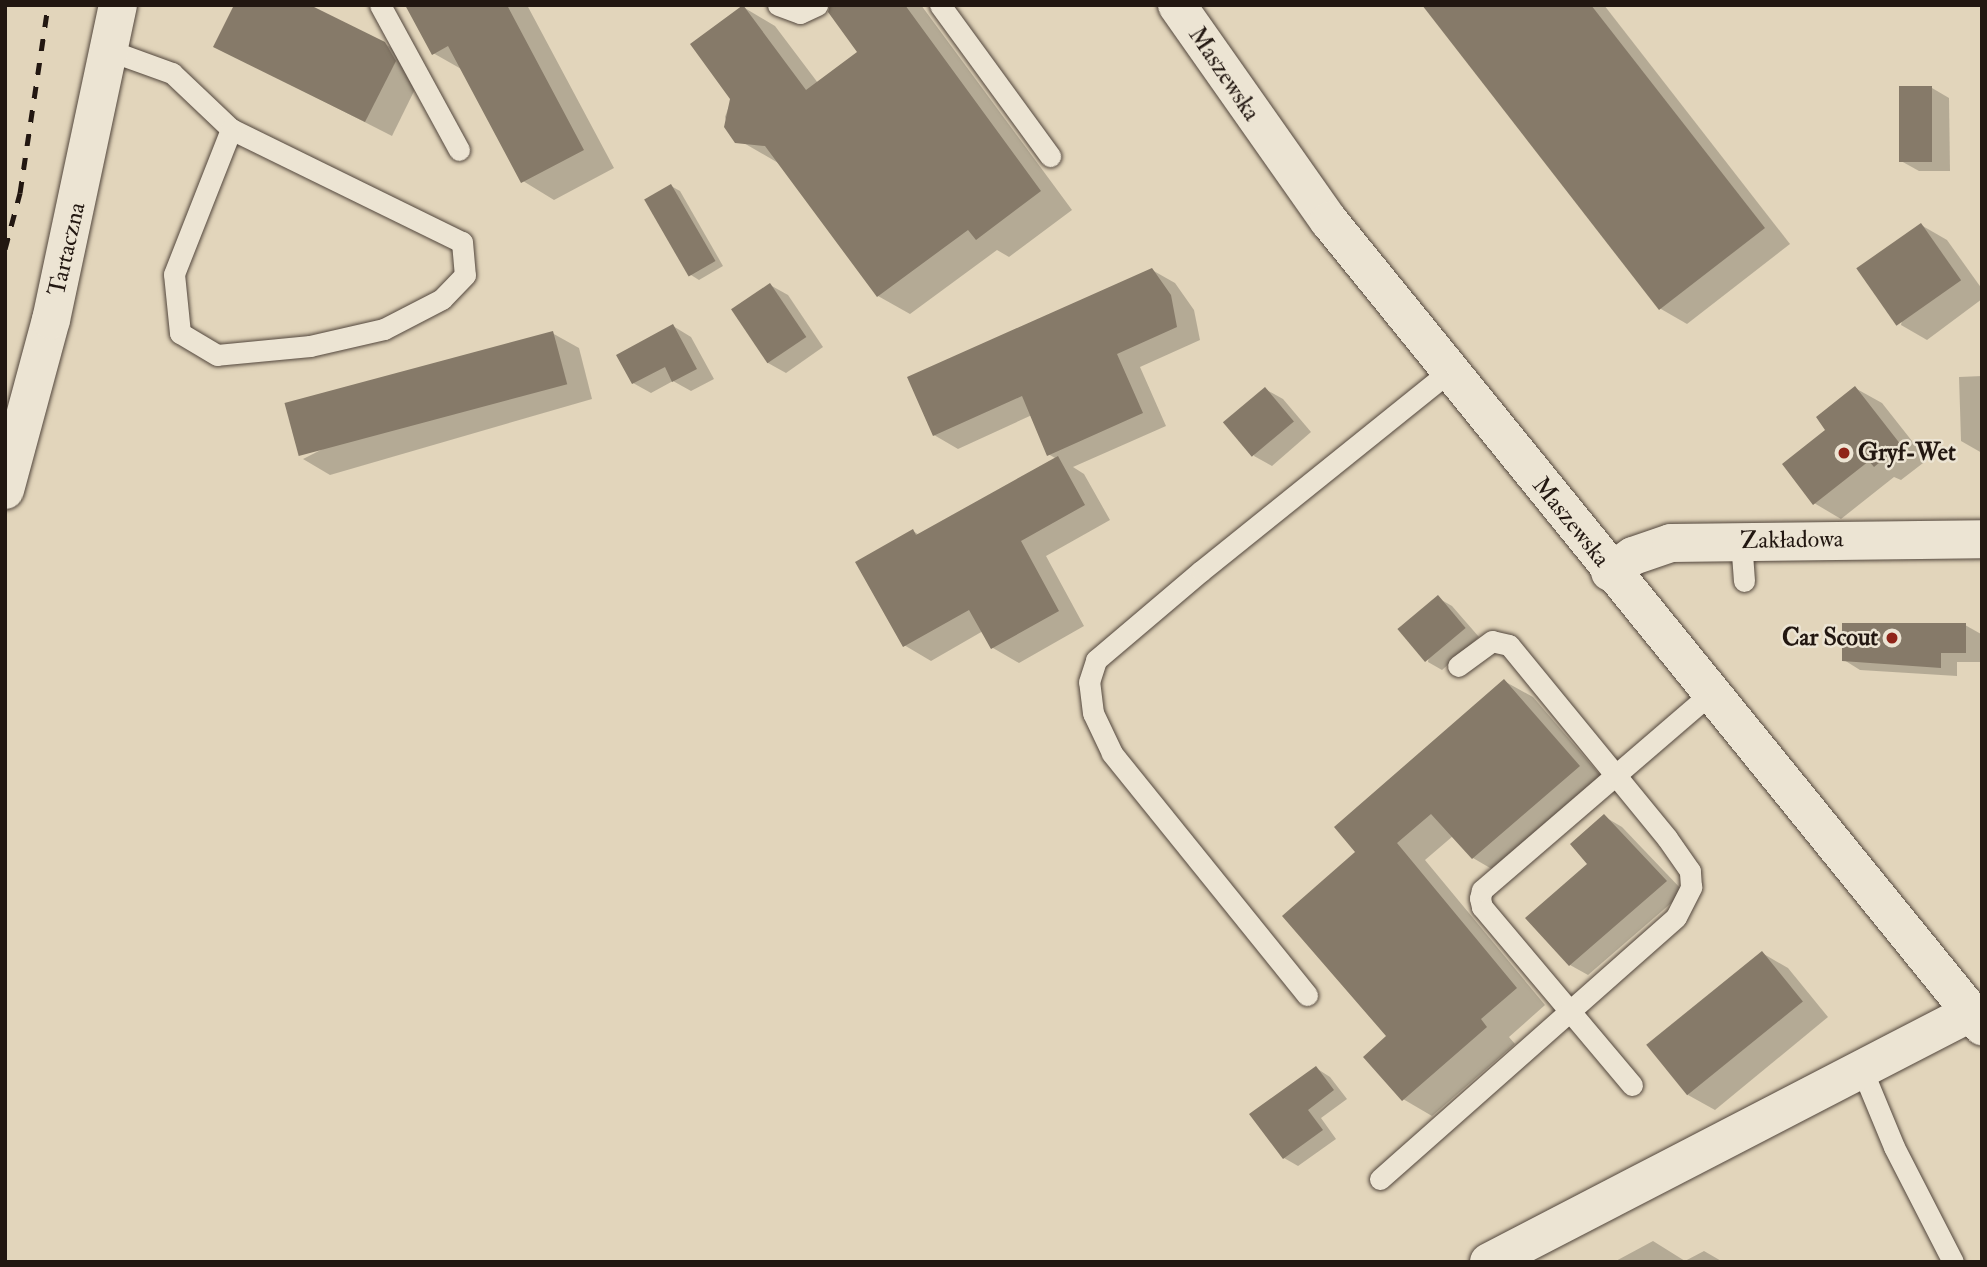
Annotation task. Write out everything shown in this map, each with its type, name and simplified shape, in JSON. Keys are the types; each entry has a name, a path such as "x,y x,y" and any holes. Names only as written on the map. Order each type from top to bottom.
{"street":[{"name":"Tartaczna","path":"5,490 51,320 111,51 118,5"},
{"name":"Maszewska","path":"1177,5 1278,153 1450,371 1710,694 1978,1015"},
{"name":"Zakładowa","path":"1610,572 1656,545 1741,540 1982,539"},
{"path":"1489,1262 1692,1154 1978,1015"}],"lane":[{"path":"380,5 459,150"},
{"path":"778,5 800,13 817,5"},
{"path":"940,5 1050,156"},
{"path":"111,51 172,73 231,129 462,242 465,275 442,299 384,329 310,346 217,355 180,333 174,274 231,129"},
{"path":"1307,995 1112,752 1093,713 1089,682 1096,660 1450,371"},
{"path":"1741,540 1744,581"},
{"path":"1380,1179 1676,917 1691,887 1690,871 1615,774 1503,640 1492,641 1458,666"},
{"path":"1632,1085 1482,907 1480,898 1482,890 1710,694"},
{"path":"1863,1072 1894,1147 1953,1262"}],"building":[{"path":"234,5 310,5 385,42 396,61 365,122 213,47"},
{"path":"405,5 507,5 584,150 521,183 448,46 432,55"},
{"path":"743,5 806,90 857,52 828,12 830,5 905,5 1041,191 976,240 968,230 877,297 765,146 735,143 724,127 730,99 690,44"},
{"path":"1422,5 1591,5 1765,228 1659,310"},
{"path":"1899,86 1932,86 1932,162 1899,162"},
{"path":"671,184 716,261 689,277 644,200"},
{"path":"1921,223 1961,280 1896,326 1856,268"},
{"path":"1152,268 1171,295 1177,327 1117,354 1143,413 1047,456 1022,396 933,436 907,377"},
{"path":"770,283 806,337 767,363 731,309"},
{"path":"673,324 697,369 672,382 665,367 632,384 616,355"},
{"path":"553,331 567,384 299,456 284,403"},
{"name":"Gryf-Wet","path":"1855,386 1901,445 1874,467 1869,461 1813,505 1782,464 1825,430 1816,417"},
{"path":"1265,387 1294,421 1252,457 1223,422"},
{"path":"1058,456 1085,505 1021,541 1059,611 991,649 969,610 903,647 855,562 913,529 916,535"},
{"path":"1438,595 1466,628 1425,662 1397,629"},
{"name":"Car Scout","path":"1842,623 1966,623 1966,653 1941,653 1941,668 1842,661"},
{"path":"1504,679 1580,766 1472,859 1431,814 1397,843 1517,988 1481,1019 1487,1027 1402,1101 1363,1057 1386,1036 1282,916 1355,852 1334,827"},
{"path":"1604,814 1667,881 1569,966 1525,918 1587,864 1570,844"},
{"path":"1762,951 1803,1002 1687,1095 1646,1045"},
{"path":"1316,1066 1334,1090 1308,1110 1323,1130 1283,1159 1249,1114"}],"railway":[{"path":"5,249 20,193 48,5"}],"place":[{"name":"Gryf-Wet","path":"1844,453"},
{"name":"Car Scout","path":"1892,638"}]}
